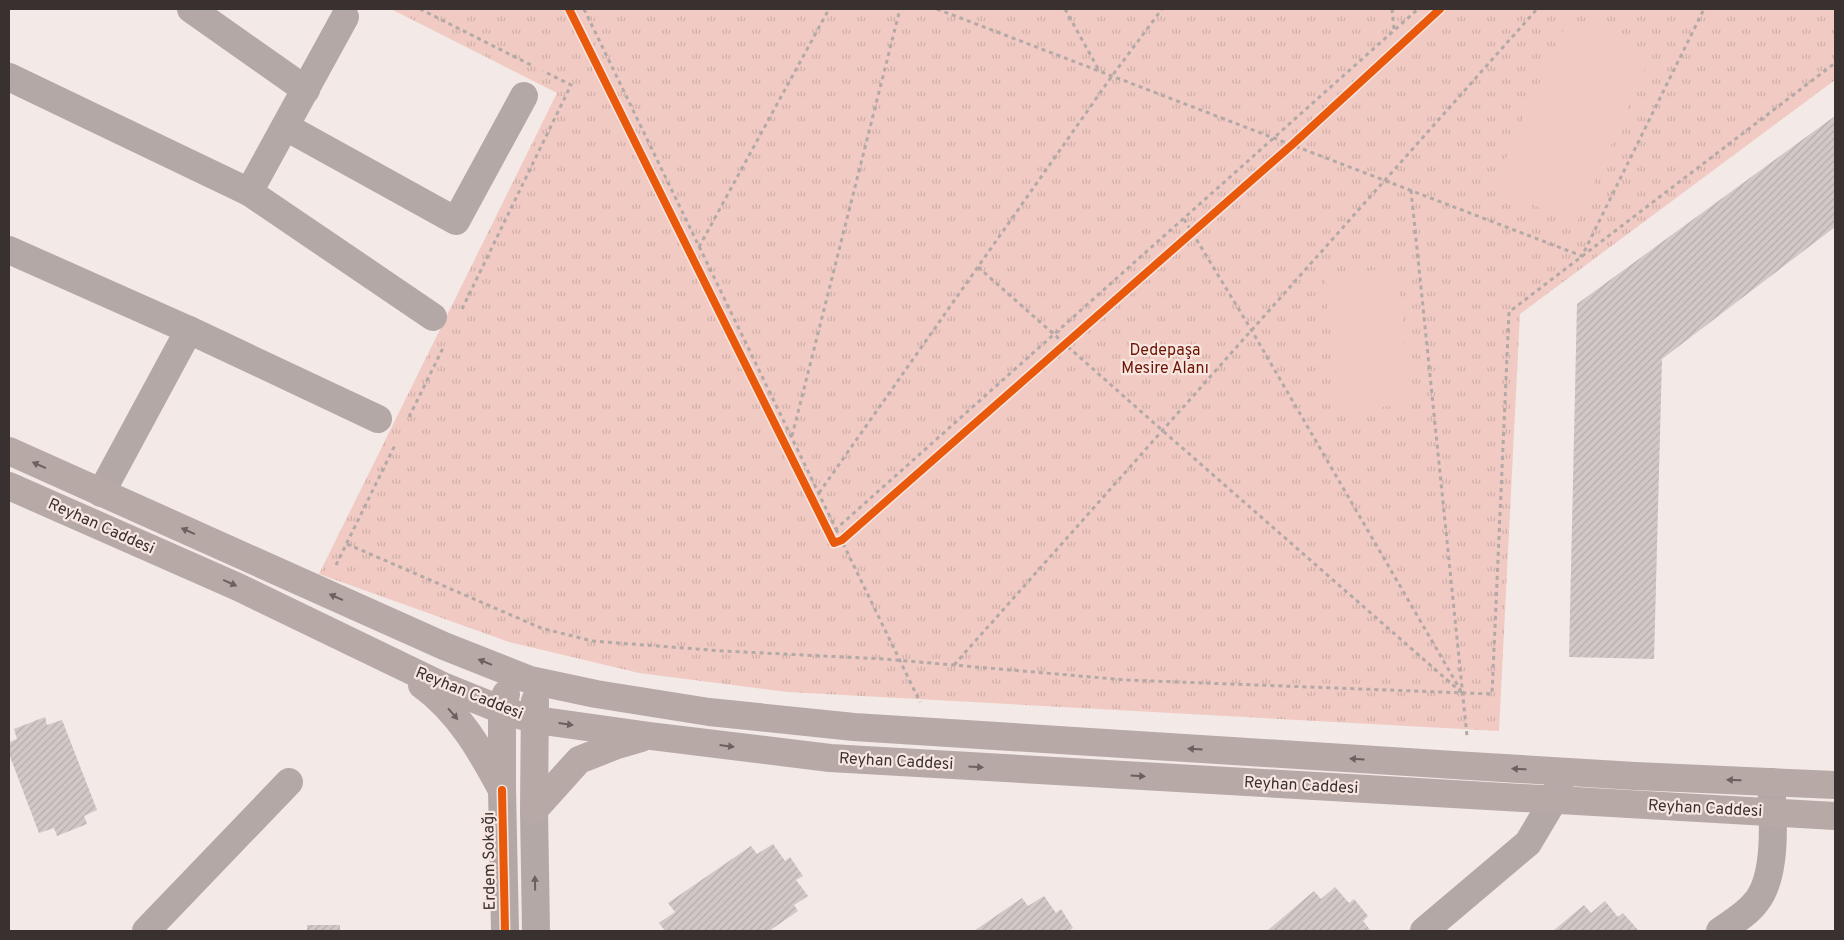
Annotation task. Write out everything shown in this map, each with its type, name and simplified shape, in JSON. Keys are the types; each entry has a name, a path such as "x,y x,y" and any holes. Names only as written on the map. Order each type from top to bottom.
{"main road":[{"name":"Reyhan Caddesi","path":"9,451 444,646 530,680 596,694 709,712 854,727 1564,772 1835,784"},
{"name":"Reyhan Caddesi","path":"9,486 238,587 445,687 502,710 536,720 830,758 1835,816"},
{"path":"390,661 432,692 453,714 483,755 502,790"},
{"path":"502,790 502,710 505,696 513,684 530,680 536,720 534,810"},
{"path":"534,810 579,760 617,745 650,736"}],"street":[{"path":"191,9 306,90"},
{"path":"249,192 345,17"},
{"path":"9,77 249,192 446,316"},
{"path":"286,127 456,221 524,96"},
{"path":"9,250 189,330 378,420"},
{"path":"101,492 189,330"},
{"path":"1424,931 1528,843 1553,801 1564,772"},
{"path":"146,931 289,782"},
{"path":"1720,931 1749,910 1764,891 1770,864 1771,782"},
{"name":"Erdem Sokağı","path":"502,790 505,931"},
{"path":"534,810 536,931"}],"path":[{"path":"420,9 572,85 446,316"},
{"path":"584,9 935,732"},
{"path":"699,247 829,9"},
{"path":"792,437 900,9"},
{"path":"936,9 1582,256"},
{"path":"1065,9 1100,72"},
{"path":"819,493 1112,76 1162,9"},
{"path":"1392,9 1394,30"},
{"path":"836,529 1418,9"},
{"path":"954,665 1252,332 1537,9"},
{"path":"1582,256 1704,9"},
{"path":"347,544 541,628 592,641 723,652 902,661 1126,680 1492,694 1509,312 1835,63"},
{"path":"1285,150 1300,138"},
{"path":"1411,190 1470,766"},
{"path":"1184,219 1463,693"},
{"path":"1184,240 1199,226"},
{"path":"978,267 1463,693"},
{"path":"1058,351 1072,338"},
{"path":"407,420 446,341"},
{"path":"324,591 398,438"},
{"path":"799,472 834,543 842,540 850,533"}],"green space":[{"name":"Dedepaşa Mesire Alanı","path":"391,9 1835,9 1835,80 1520,314 1499,731 788,692 639,673 509,642 319,574 557,93"},
{"path":"1569,17 1652,53 1576,224 1493,187"},
{"path":"1397,268 1411,404 1339,411 1325,275"}],"building":[{"path":"1835,116 1835,227 1662,359 1654,659 1569,657 1577,304"},
{"path":"45,717 47,725 62,720 97,810 84,816 87,824 57,836 54,828 39,833 9,754 9,742 17,739 14,729"},
{"path":"773,844 785,861 790,857 803,876 796,880 808,896 794,905 798,911 769,931 665,931 659,923 675,912 668,903 751,846 757,854"},
{"path":"1335,887 1349,903 1354,899 1368,916 1363,921 1371,931 1267,931 1314,891 1321,899"},
{"path":"1044,896 1056,913 1061,909 1073,928 1069,931 974,931 1022,898 1028,906"},
{"path":"1605,901 1618,917 1623,913 1638,930 1553,931 1584,905 1591,913"},
{"path":"307,925 340,925 340,931 307,931"}],"cycle path":[{"path":"569,9 834,543 842,540 1293,144 1440,9"},
{"path":"502,790 505,931"}]}
